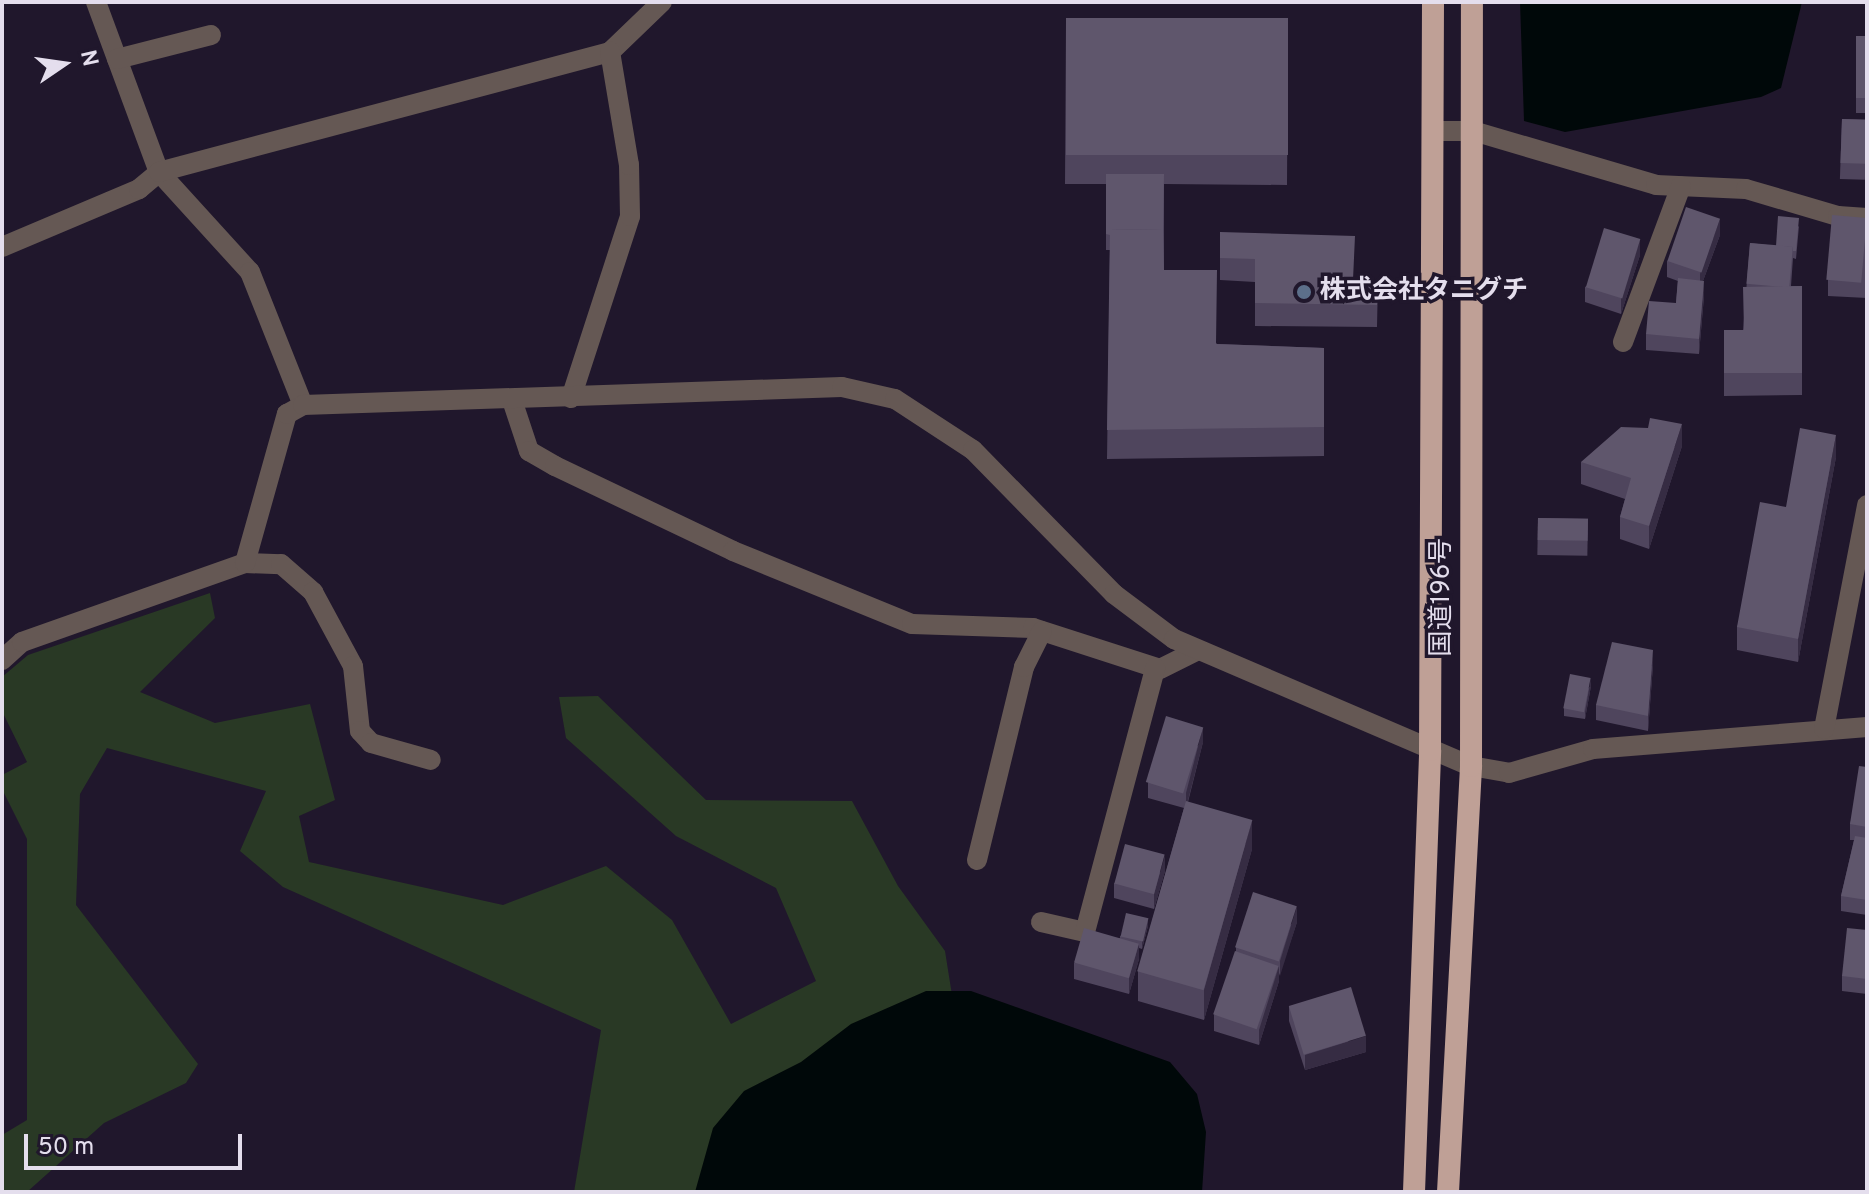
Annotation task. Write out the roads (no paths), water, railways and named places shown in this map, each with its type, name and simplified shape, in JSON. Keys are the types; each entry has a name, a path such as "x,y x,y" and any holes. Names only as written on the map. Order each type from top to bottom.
{"highway":[{"name":"国道196号","path":"1414,1192 1430,750 1433,2"},
{"name":"国道196号","path":"1448,1192 1471,766 1472,2"}],"street":[{"path":"96,2 159,172 250,272 303,405"},
{"path":"2,247 139,189 159,172 610,52 662,2"},
{"path":"117,59 211,35"},
{"path":"571,398 630,216 629,165 610,52"},
{"path":"1434,131 1473,131 1656,185 1746,189 1838,216 1867,218"},
{"path":"1623,342 1681,186"},
{"path":"245,563 287,414 303,405 842,387 895,399 973,450 1114,594 1174,639 1471,766 1509,773 1593,749 1867,727"},
{"path":"512,400 529,451 733,551 912,624 1042,631 1155,668 1198,650"},
{"path":"1824,729 1867,505"},
{"path":"2,660 22,642 245,563 281,564 313,592 353,666 360,731 371,743 431,760"},
{"path":"977,860 1024,667 1042,631"},
{"path":"1041,922 1085,932 1155,668"}],"place":[{"name":"株式会社タニグチ","path":"1304,292"}]}
